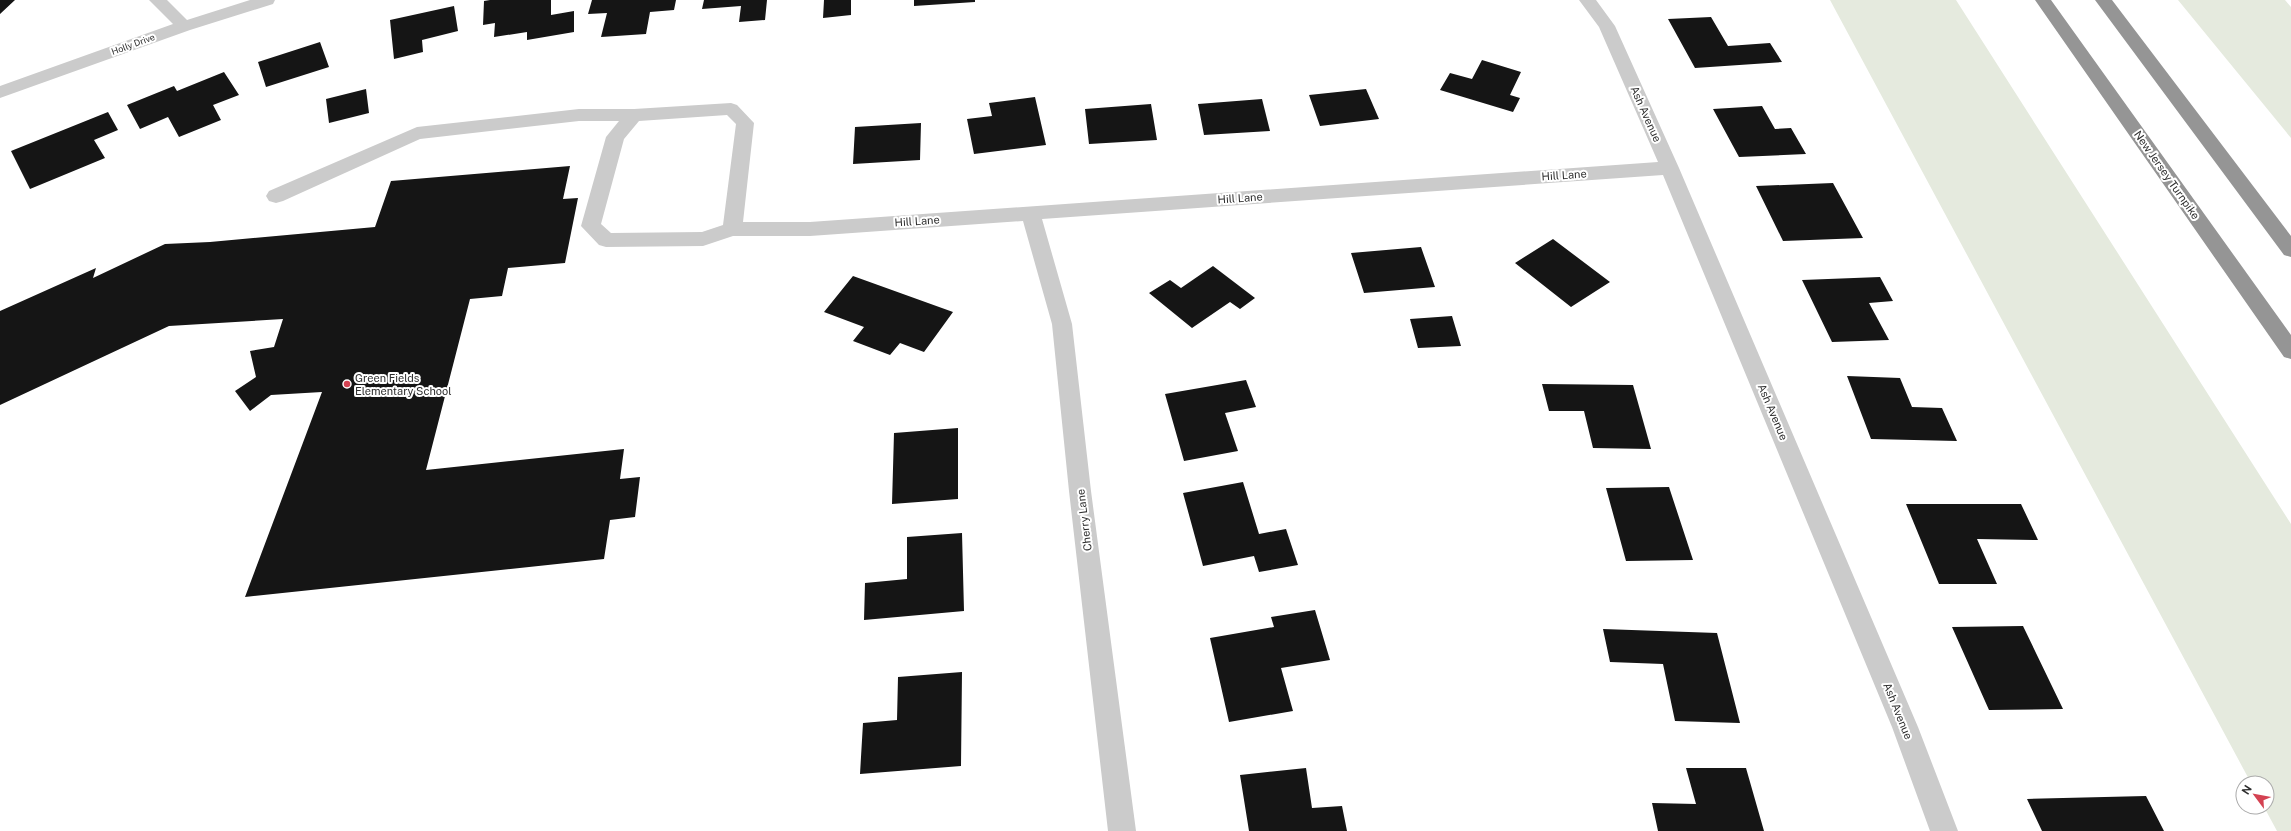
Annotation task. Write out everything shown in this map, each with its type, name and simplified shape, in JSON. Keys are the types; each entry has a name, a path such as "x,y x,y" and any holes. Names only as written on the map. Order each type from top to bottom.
{"highway":[{"name":"New Jersey Turnpike","path":"2043,0 2291,351"},
{"path":"2103,0 2291,250"}],"street":[{"path":"157,0 184,26"},
{"name":"Holly Drive","path":"0,92 184,26 267,0"},
{"name":"Ash Avenue","path":"1587,0 1607,26 1670,168 1905,727 1944,831"},
{"path":"276,196 417,133 578,115 634,115 731,109 745,123 732,229"},
{"name":"Hill Lane","path":"634,115 615,137 591,226 606,240 703,239 732,229 810,229 1670,168"},
{"name":"Cherry Lane","path":"1030,213 1062,324 1081,499 1122,831"}],"shaded area":[{"path":"1830,0 1956,0 2291,524 2291,831 2277,831 2268,815 2275,815 2275,775 2247,775"},
{"path":"2178,0 2285,0 2291,7 2291,138"}],"building":[{"path":"0,0 15,0 0,14"},
{"path":"551,0 551,15 574,11 574,32 527,40 527,32 494,37 495,23 483,25 484,1"},
{"path":"592,0 676,0 674,10 650,12 646,34 601,37 607,13 588,14"},
{"path":"704,0 767,0 765,20 739,22 741,6 702,9"},
{"path":"824,0 851,0 851,15 823,18"},
{"path":"914,0 975,0 975,2 914,6"},
{"path":"454,6 458,31 422,40 423,52 394,59 390,20"},
{"path":"1711,17 1728,46 1770,43 1782,62 1695,68 1668,19"},
{"path":"320,42 329,67 266,87 258,62"},
{"path":"1482,60 1521,72 1510,95 1520,98 1513,112 1440,90 1450,73 1472,79"},
{"path":"224,72 239,95 213,105 221,120 179,137 168,117 140,129 127,105 174,86 177,91"},
{"path":"366,89 369,113 329,123 326,99"},
{"path":"1366,89 1379,119 1320,126 1309,95"},
{"path":"1035,97 1046,145 974,154 967,119 992,116 989,103"},
{"path":"1262,99 1270,131 1204,135 1198,104"},
{"path":"1151,104 1157,140 1089,144 1085,109"},
{"path":"1762,106 1775,129 1791,128 1806,154 1739,157 1713,109"},
{"path":"108,112 118,130 94,140 105,158 30,189 11,151"},
{"path":"921,123 920,160 853,164 855,127"},
{"name":"Green Fields Elementary School","path":"570,166 563,199 578,198 565,263 508,268 502,296 470,299 426,470 624,449 620,479 640,477 635,517 610,520 604,559 245,597 322,392 271,395 250,411 235,391 256,377 250,351 274,347 283,319 169,326 0,405 0,311 96,268 93,278 165,244 210,242 375,227 391,181"},
{"path":"1833,183 1863,238 1783,241 1756,186"},
{"path":"1553,239 1610,282 1571,307 1515,263"},
{"path":"1421,247 1435,287 1364,293 1351,253"},
{"path":"1213,266 1255,298 1240,309 1230,302 1192,328 1149,293 1170,280 1181,288"},
{"path":"853,276 953,312 924,352 900,343 890,355 853,341 864,327 824,312"},
{"path":"1880,277 1893,301 1869,303 1889,340 1832,342 1802,280"},
{"path":"1452,316 1461,346 1418,348 1410,319"},
{"path":"1847,376 1900,378 1912,407 1942,408 1957,441 1871,439"},
{"path":"1246,380 1256,407 1225,413 1238,451 1184,461 1165,394"},
{"path":"1542,384 1633,385 1651,449 1593,448 1584,411 1549,411"},
{"path":"958,428 958,499 892,504 894,433"},
{"path":"1243,482 1259,534 1286,529 1298,565 1259,572 1254,556 1203,566 1183,493"},
{"path":"1669,487 1693,560 1626,561 1606,488"},
{"path":"1906,504 2021,504 2038,540 1977,539 1997,584 1939,584"},
{"path":"962,533 964,611 864,620 865,583 907,579 907,537"},
{"path":"1315,610 1330,660 1281,668 1293,711 1229,722 1210,638 1274,627 1271,617"},
{"path":"2023,626 2063,709 1989,710 1952,627"},
{"path":"1603,629 1717,633 1740,723 1675,721 1663,664 1610,662"},
{"path":"962,672 961,766 860,774 863,723 897,720 898,677"},
{"path":"1306,768 1312,808 1342,806 1347,831 1249,831 1240,775"},
{"path":"1686,768 1746,768 1764,831 1658,831 1652,803 1696,804"},
{"path":"2146,796 2164,831 2042,831 2027,799"}],"place":[{"name":"Green Fields Elementary School","path":"347,384"}]}
